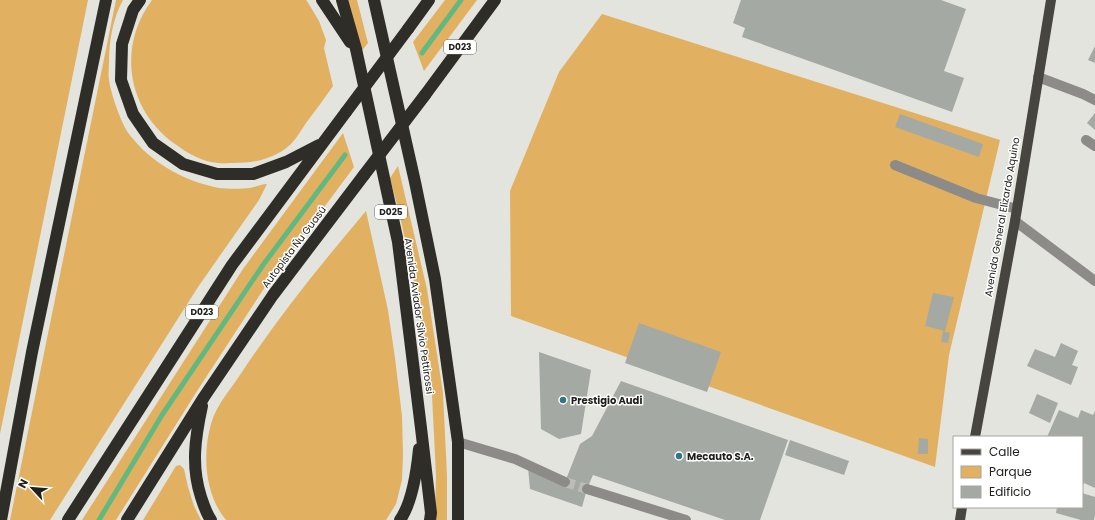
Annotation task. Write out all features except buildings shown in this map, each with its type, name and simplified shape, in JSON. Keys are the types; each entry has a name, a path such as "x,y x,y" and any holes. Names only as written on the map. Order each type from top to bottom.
{"highway":[{"path":"1,520 32,352 106,0"},
{"path":"140,0 133,10 122,44 121,80 132,114 153,143 182,164 217,174 253,174 286,162 322,144"},
{"path":"322,0 356,49"},
{"name":"Avenida Aviador Silvio Pettirossi","path":"342,0 356,49 398,242 422,428 431,513 430,520"},
{"name":"Avenida Aviador Silvio Pettirossi","path":"374,0 435,279 458,442 458,520"},
{"name":"D023","path":"68,520 232,266 429,0"},
{"name":"Autopista Ñu Guasú","path":"127,520 204,397 273,295 495,0"},
{"path":"204,397 196,432 195,457 197,482 207,514 211,520"},
{"path":"400,520 406,512 417,468 422,428"}],"main road":[{"name":"Avenida General Elizardo Aquino","path":"975,436 1017,208 1051,0"},
{"path":"960,520 962,508"}],"street":[{"path":"1038,77 1095,100"},
{"path":"895,165 976,198 1017,208"},
{"path":"1014,221 1095,281"},
{"path":"458,442 515,459 565,482"},
{"path":"587,489 686,520"}],"green space":[{"path":"0,0 88,0 0,434"},
{"path":"116,0 123,0 112,30 109,54 109,78 117,108 129,134 147,154 169,169 193,181 226,189 250,188 267,184 259,200 198,287 50,520 10,520"},
{"path":"152,0 306,0 319,21 326,40 324,48 333,86 294,141 279,153 260,160 241,163 212,162 195,156 175,144 159,130 146,114 137,96 132,77 131,57 134,38 141,18"},
{"path":"347,0 357,0 368,43 360,53"},
{"path":"445,0 477,0 424,71 413,42"},
{"path":"602,14 1000,140 949,355 935,467 511,316 510,191 559,72"},
{"path":"343,133 354,167 265,287 116,520 82,520 243,269"},
{"path":"398,166 427,289 443,393 447,476 447,520 435,520 436,476 432,395 416,291 400,216 390,178"},
{"path":"366,211 388,310 402,416 402,480 396,504 386,520 226,520 214,499 207,474 206,461 208,436 216,410 286,310"},
{"path":"180,465 184,469 194,506 201,520 143,520 176,466"}],"waterway":[{"path":"422,53 461,0"},
{"path":"99,520 162,415 263,265 345,155"}],"tunnel":[{"path":"565,482 587,489"}],"place":[{"name":"Prestigio Audi","path":"563,400"},
{"name":"Mecauto S.A.","path":"679,456"}]}
